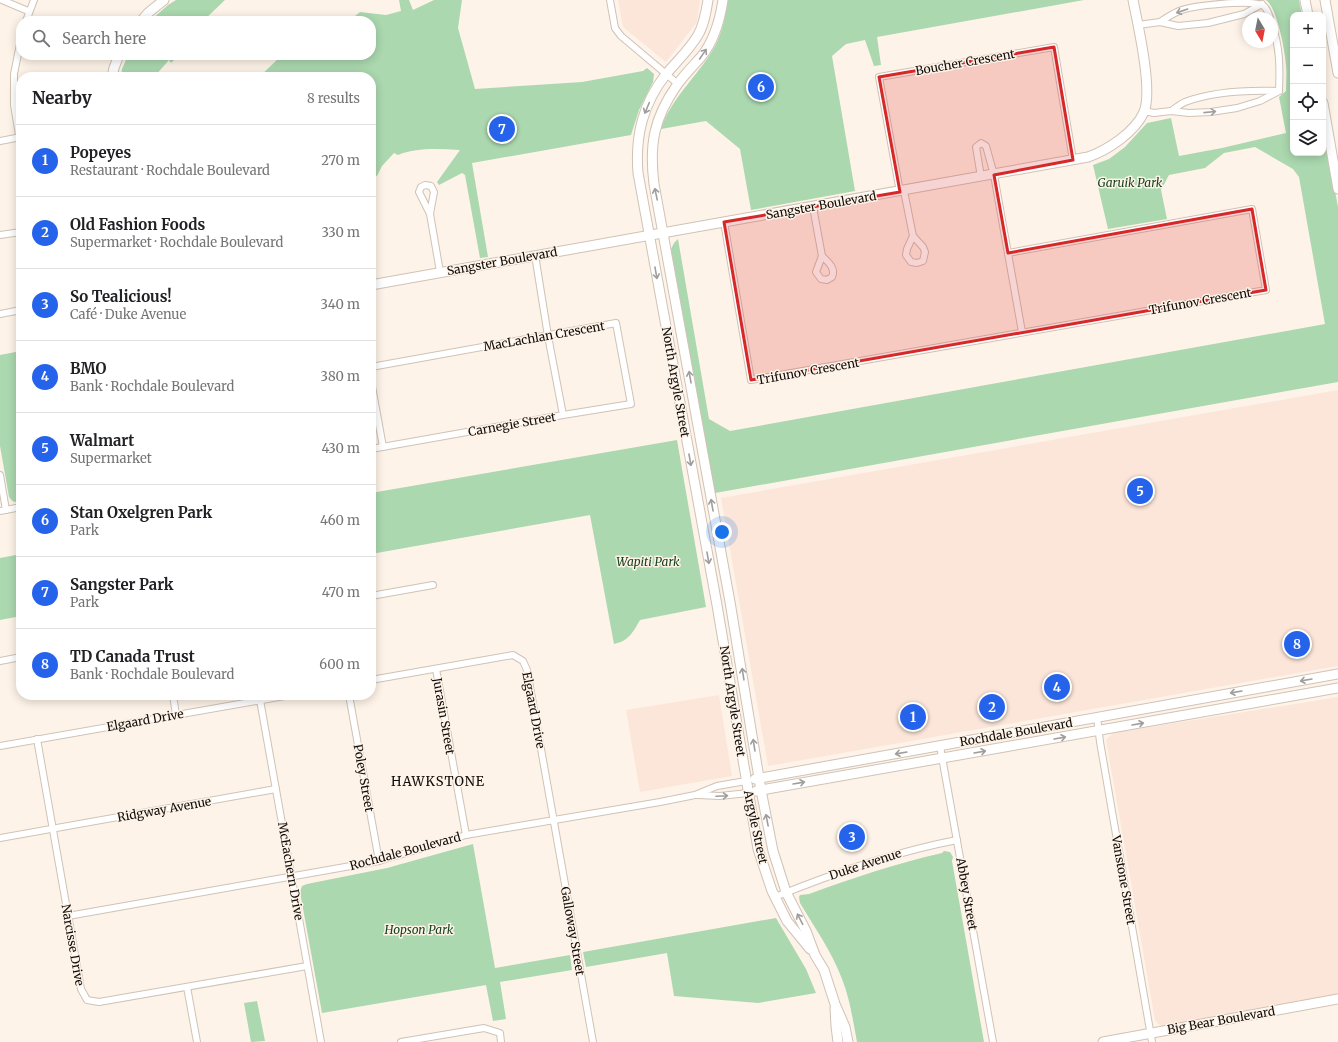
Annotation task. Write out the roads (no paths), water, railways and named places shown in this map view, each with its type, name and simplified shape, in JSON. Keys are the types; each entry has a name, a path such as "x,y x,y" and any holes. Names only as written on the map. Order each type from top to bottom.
{"street":[{"path":"2,0 28,12"},
{"path":"27,16 34,0"},
{"path":"145,16 164,0"},
{"path":"610,0 615,28 621,36 678,84"},
{"name":"North Argyle Street","path":"708,0 703,23 698,35 666,74 651,98 640,126 636,157 718,610 746,781"},
{"name":"North Argyle Street","path":"722,0 721,14 712,39 702,56 678,84 661,113 655,130 652,146 652,164 654,184 664,232 743,672 759,778"},
{"path":"1133,0 1147,87 1144,112 1154,113 1171,111 1189,113 1211,112 1237,108 1260,101 1279,91"},
{"path":"1305,0 1307,12"},
{"path":"1324,0 1338,73"},
{"path":"1160,22 1180,11 1209,3 1246,1 1262,4 1267,12"},
{"path":"1138,25 1160,22 1178,26 1208,23 1244,14 1262,4"},
{"path":"1278,46 1281,65 1279,91"},
{"name":"Boucher Crescent","path":"902,191 879,77 1054,47 1073,160"},
{"path":"16,116 14,105 14,74 17,60"},
{"path":"113,72 117,60"},
{"path":"1171,111 1183,102 1228,92 1254,90 1279,91"},
{"name":"Sangster Boulevard","path":"376,284 1073,160 1094,155 1113,146 1134,126 1144,112"},
{"path":"1326,120 1338,189"},
{"path":"0,141 16,138"},
{"path":"981,176 976,147 981,144 986,146 994,175 1022,332"},
{"path":"902,191 913,236"},
{"path":"813,207 822,256"},
{"name":"Trifunov Crescent","path":"724,222 751,380 1266,290 1252,209 1008,253"},
{"path":"430,214 440,272"},
{"path":"0,235 16,233"},
{"name":"Carnegie Street","path":"376,448 563,415 535,255"},
{"path":"0,314 16,311"},
{"name":"MacLachlan Crescent","path":"376,366 616,323 631,404 563,415"},
{"path":"376,408 383,447"},
{"path":"0,475 3,510 16,508"},
{"path":"376,595 433,585"},
{"name":"Elgaard Drive","path":"376,679 513,655 523,661 527,670 554,820"},
{"path":"0,661 16,658"},
{"name":"Jurasin Street","path":"436,669 466,835"},
{"name":"Rochdale Boulevard","path":"68,916 379,861 466,835 660,802 695,794 717,786 1338,674"},
{"name":"Rochdale Boulevard","path":"695,794 720,796 748,793 1338,688"},
{"path":"174,700 176,715"},
{"name":"Elgaard Drive","path":"0,746 260,700"},
{"name":"McEachern Drive","path":"260,700 321,1042"},
{"name":"Poley Street","path":"351,700 379,861"},
{"name":"Vanstone Street","path":"1098,717 1100,742 1151,1038"},
{"name":"Narcisse Drive","path":"37,739 80,989 87,1000 99,1002 307,966"},
{"name":"Abbey Street","path":"940,746 993,1042"},
{"name":"Argyle Street","path":"759,778 773,851 786,892 806,930 815,955"},
{"name":"Argyle Street","path":"746,781 758,849 775,897 787,921 815,955 824,970 835,1004 845,1027 848,1042"},
{"name":"Ridgway Avenue","path":"0,838 276,789"},
{"name":"Galloway Street","path":"554,820 593,1042"},
{"name":"Duke Avenue","path":"775,897 840,872 906,851 957,840"},
{"path":"187,987 197,1042"},
{"name":"Big Bear Boulevard","path":"1103,1042 1151,1038 1338,999"},
{"name":"Argyle Street","path":"835,1004 838,1042"},
{"path":"401,1042 484,1028 500,1032 501,1042"}],"place":[{"name":"Stan Oxelgren Park","path":"761,87"},
{"name":"Sangster Park","path":"502,129"},
{"name":"Walmart","path":"1140,491"},
{"name":"TD Canada Trust","path":"1297,644"},
{"name":"BMO","path":"1057,687"},
{"name":"Old Fashion Foods","path":"992,707"},
{"name":"Popeyes","path":"913,717"},
{"name":"So Tealicious!","path":"852,837"}],"district":[{"name":"HAWKSTONE","path":"438,781"}],"park label":[{"name":"Garuik Park","path":"1130,182"},
{"name":"Wapiti Park","path":"648,561"},
{"name":"Hopson Park","path":"419,929"}]}
